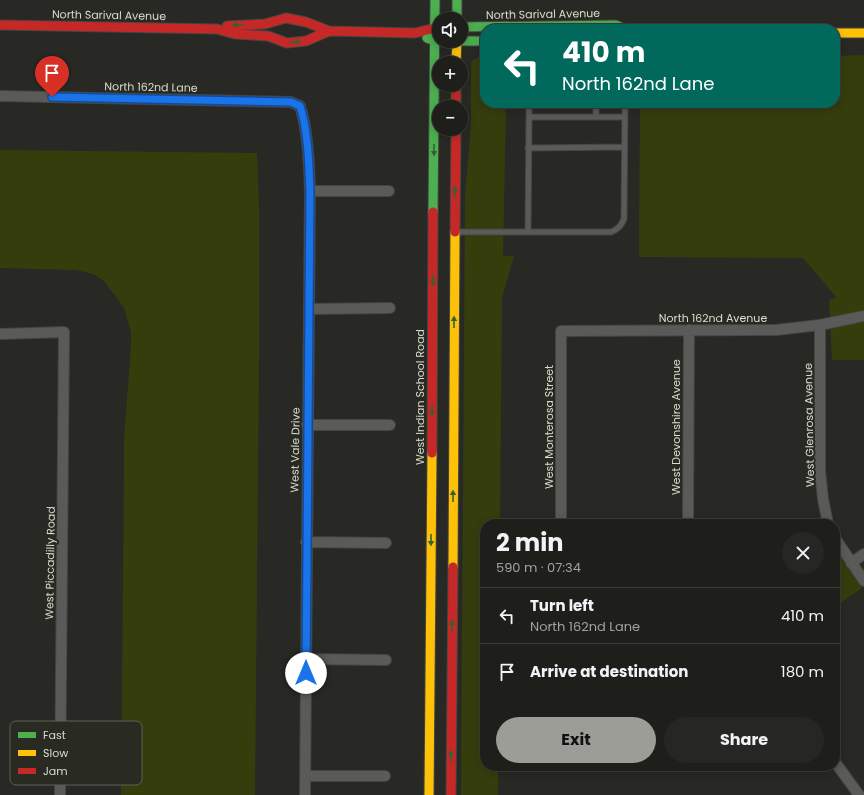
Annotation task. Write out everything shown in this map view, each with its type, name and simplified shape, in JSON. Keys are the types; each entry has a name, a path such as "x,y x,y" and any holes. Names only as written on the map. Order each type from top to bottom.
{"main road":[{"name":"West Indian School Road","path":"435,0 436,12"},
{"path":"457,0 457,12"},
{"name":"North Sarival Avenue","path":"217,29 231,25 265,24 286,18 306,22 325,30"},
{"name":"North Sarival Avenue","path":"265,24 274,28 415,33 432,28"},
{"name":"North Sarival Avenue","path":"0,25 217,29 233,34 270,34 281,42 291,43 302,41 325,30"},
{"name":"North Sarival Avenue","path":"468,27 480,27"},
{"name":"North Sarival Avenue","path":"415,33 432,40"},
{"path":"840,33 864,33"},
{"name":"North Sarival Avenue","path":"468,41 480,41"},
{"name":"West Indian School Road","path":"429,795 435,48"},
{"path":"451,795 456,136"}],"street":[{"name":"North 162nd Lane","path":"0,96 291,102 300,106"},
{"name":"West Vale Drive","path":"300,106 303,114 310,191 304,795"},
{"path":"310,191 389,192"},
{"path":"309,309 390,308"},
{"name":"North 162nd Avenue","path":"561,331 776,330 820,325 864,316"},
{"name":"West Glenrosa Avenue","path":"820,325 820,471 827,519"},
{"name":"West Devonshire Avenue","path":"688,519 689,330"},
{"name":"West Monterosa Street","path":"561,331 561,519"},
{"name":"West Piccadilly Road","path":"0,334 64,332 61,721"},
{"path":"307,425 390,425"},
{"path":"306,542 386,543"},
{"path":"840,546 864,581"},
{"path":"851,563 864,554"},
{"path":"306,658 386,660"},
{"path":"840,769 859,795"},
{"path":"305,776 385,776"},
{"name":"West Piccadilly Road","path":"60,785 60,795"}],"lane":[{"path":"528,232 529,108"},
{"path":"596,108 596,117"},
{"path":"455,232 611,232 617,230 622,225 624,220 625,108"},
{"path":"529,117 624,117"},
{"path":"528,148 624,147"}],"green space":[{"path":"864,55 864,360 832,360 829,300 836,297 803,258 639,257 640,108 840,108 840,56"},
{"path":"480,56 480,108 506,108 503,256 514,256 502,298 500,519 480,519 480,771 498,771 498,795 461,795 465,195 471,125 471,61"},
{"path":"0,150 257,153 259,205 259,357 255,795 121,795 121,785 142,785 142,721 122,721 124,439 131,332 124,308 104,281 93,274 76,270 0,268"},
{"path":"840,557 862,588 840,603"}],"traffic: fast":[{"path":"433,212 435,0"},
{"path":"457,0 457,12"},
{"path":"468,27 480,27"},
{"path":"427,38 435,41 480,41"}],"traffic: slow":[{"path":"840,33 864,33"},
{"path":"456,56 457,48"},
{"path":"453,567 455,232"},
{"path":"429,795 432,453"}],"traffic: jam":[{"path":"227,26 265,24 286,18 306,22 329,31 415,33 432,29"},
{"path":"0,25 217,29 235,34 268,36 287,43 306,41 329,31"},
{"path":"456,92 456,100"},
{"path":"455,232 456,136"},
{"path":"432,453 433,212"},
{"path":"451,795 453,567"}],"route":[{"path":"52,97 291,102 300,106 303,114 309,166 310,191 306,673"}]}
